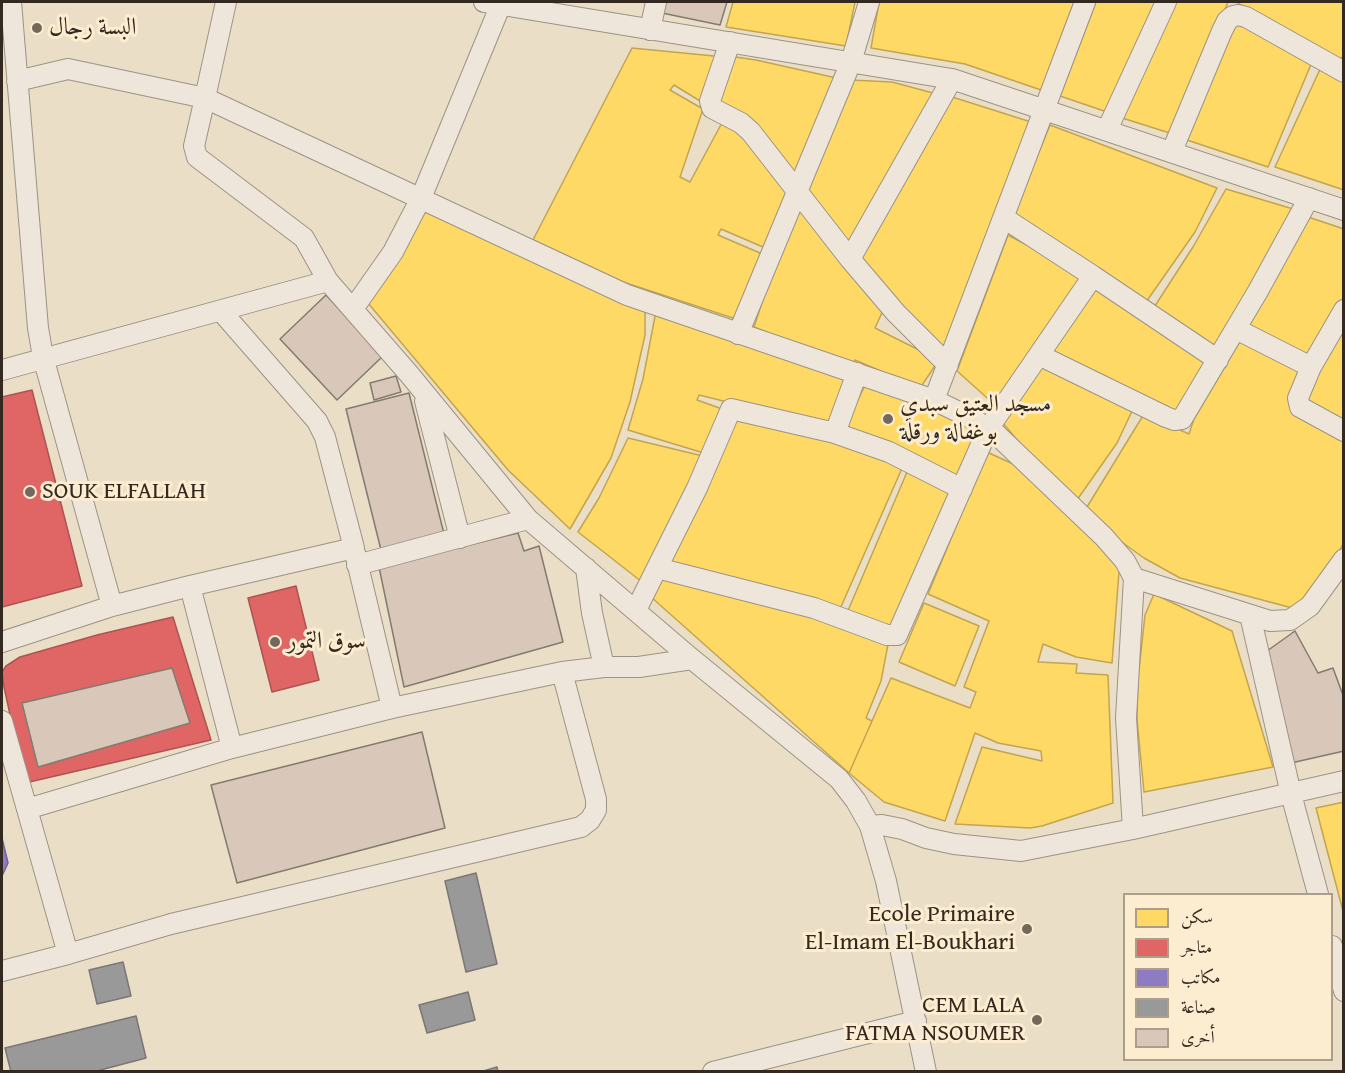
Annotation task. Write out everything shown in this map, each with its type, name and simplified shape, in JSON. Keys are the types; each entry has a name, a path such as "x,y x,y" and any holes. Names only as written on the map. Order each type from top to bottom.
{"street":[{"path":"11,2 38,328 43,357 112,606"},
{"path":"226,2 194,146 197,157 304,238 328,281 528,519 692,659 840,779 870,826 886,881 926,1071"},
{"path":"650,30 656,2"},
{"path":"738,334 851,62 869,2"},
{"path":"934,400 1085,2"},
{"path":"1107,130 1166,2"},
{"path":"353,309 393,252 422,198 493,3 952,79 1344,210"},
{"path":"1172,151 1222,31 1227,21 1233,16 1246,17 1343,70"},
{"path":"729,42 710,105 716,111 741,123 751,132 896,313 948,365"},
{"path":"16,81 68,69 205,98 627,295 934,400 988,429 1104,537 1125,561 1134,578 1126,718 1133,829"},
{"path":"850,258 952,79"},
{"path":"1039,355 1174,420 1182,418 1218,360 1310,198"},
{"path":"1004,218 1218,360"},
{"path":"657,568 814,608 892,636 897,635 988,429 1093,276"},
{"path":"2,370 328,281"},
{"path":"1344,310 1311,367 1298,398 1298,403 1304,410 1344,430"},
{"path":"221,311 317,421 326,437 392,708"},
{"path":"1236,329 1311,367"},
{"path":"835,433 857,373"},
{"path":"424,394 460,538"},
{"path":"636,610 697,488 729,411 735,409 835,433 890,452 962,489"},
{"path":"2,642 112,606 190,586 460,538 528,519"},
{"path":"1134,578 1270,621 1290,620 1310,606 1342,566"},
{"path":"586,568 592,613 604,667"},
{"path":"190,586 232,748"},
{"path":"1250,615 1318,893"},
{"path":"27,809 232,748 392,708 562,672 604,667 639,667 692,659"},
{"path":"2,971 171,924 581,827 590,820 596,810 596,799 562,672"},
{"path":"2,722 68,954"},
{"path":"870,826 882,825 902,829 954,844 1021,851 1133,829 1344,781"},
{"path":"1333,950 1344,991"},
{"path":"713,1071 916,1021"}],"building: سكن":[{"path":"733,2 855,2 846,46 726,27"},
{"path":"879,2 1074,2 1041,90 965,64 871,48"},
{"path":"1096,2 1161,2 1110,113 1060,96"},
{"path":"1172,2 1228,2 1176,135 1119,117"},
{"path":"1236,2 1344,2 1344,56 1335,62"},
{"path":"1237,23 1312,62 1268,167 1181,138 1226,38"},
{"path":"632,48 724,57 705,104 674,85 670,90 703,109 680,177 690,182 723,121 769,158 794,191 770,250 721,229 718,235 767,256 742,321 623,282 533,240"},
{"path":"729,56 841,79 796,182 713,106"},
{"path":"1322,65 1344,77 1344,190 1275,167"},
{"path":"851,80 892,82 933,93 850,248 806,193"},
{"path":"946,95 1031,122 943,351 856,258"},
{"path":"1050,125 1217,188 1195,232 1144,305 1082,257 1013,215"},
{"path":"1226,189 1300,211 1218,352 1151,312 1193,247"},
{"path":"801,204 885,306 875,328 939,360 920,388 855,360 851,367 754,327 777,257"},
{"path":"426,210 645,308 645,335 630,402 611,458 570,529 508,470 368,303"},
{"path":"1308,217 1344,229 1344,306 1311,363 1248,328"},
{"path":"1008,235 1083,275 995,405 957,371"},
{"path":"1098,283 1208,360 1176,414 1048,351"},
{"path":"657,306 850,375 833,428 699,395 697,400 725,410 707,454 628,430 643,379"},
{"path":"1344,327 1344,425 1311,409 1305,397"},
{"path":"1243,336 1308,369 1290,408 1344,436 1344,542 1328,572 1296,609 1180,578 1144,558 1119,540 1087,507 1144,414 1189,434 1194,419"},
{"path":"1041,362 1134,407 1117,443 1077,500 1041,468 1002,422"},
{"path":"867,381 983,430 960,478 844,429"},
{"path":"734,413 872,451 903,466 840,609 665,561"},
{"path":"628,438 707,457 646,585 578,532 599,498"},
{"path":"987,452 1013,464 1120,559 1112,663 1076,657 1043,644 1038,662 1077,664 1076,673 1108,675 1113,803 1030,828 955,824 982,747 1042,761 1041,751 998,743 975,733 945,821 884,802 849,773 891,678 970,708 976,692 964,687 989,621 928,594"},
{"path":"910,465 956,492 894,631 847,613"},
{"path":"663,574 889,639 881,681 866,718 872,721 849,773 651,597"},
{"path":"1154,594 1232,631 1273,767 1144,792 1137,719 1138,679 1145,615"},
{"path":"924,603 979,626 955,686 899,662"},
{"path":"1344,802 1344,915 1316,808"}],"building: متاجر":[{"name":"SOUK ELFALLAH","path":"32,390 82,586 2,607 2,397"},
{"path":"296,586 319,680 272,692 248,598"},
{"path":"173,617 211,740 25,783 4,687 2,672 6,666 20,657 97,635"}],"building: مكاتب":[{"path":"2,838 8,863 2,876"}],"building: صناعة":[{"path":"476,873 497,964 466,972 445,881"},
{"path":"123,962 131,996 97,1004 89,970"},
{"path":"468,992 475,1020 427,1033 419,1005"},
{"path":"136,1016 146,1058 93,1072 11,1072 5,1048"},
{"path":"497,1067 498,1072 480,1072"}],"building: أخرى":[{"path":"664,2 727,2 720,25 662,13"},
{"path":"326,295 383,356 337,400 280,339"},
{"path":"396,376 401,392 374,400 370,383"},
{"path":"409,393 444,534 381,550 346,409"},
{"path":"518,533 524,551 539,546 563,642 404,687 379,567"},
{"path":"1295,631 1318,673 1333,668 1344,698 1344,751 1291,763 1260,656"},
{"path":"172,668 190,723 38,767 22,703"},
{"path":"422,732 445,828 237,883 211,785"}],"place":[{"name":"البسة رجال","path":"37,28"},
{"name":"مسجد العتيق سبدي بوغفالة ورقلة","path":"888,419"},
{"name":"SOUK ELFALLAH","path":"30,492"},
{"name":"سوق التمور","path":"275,642"},
{"name":"Ecole Primaire El-Imam El-Boukhari","path":"1027,929"},
{"name":"CEM LALA FATMA NSOUMER","path":"1037,1020"}]}
